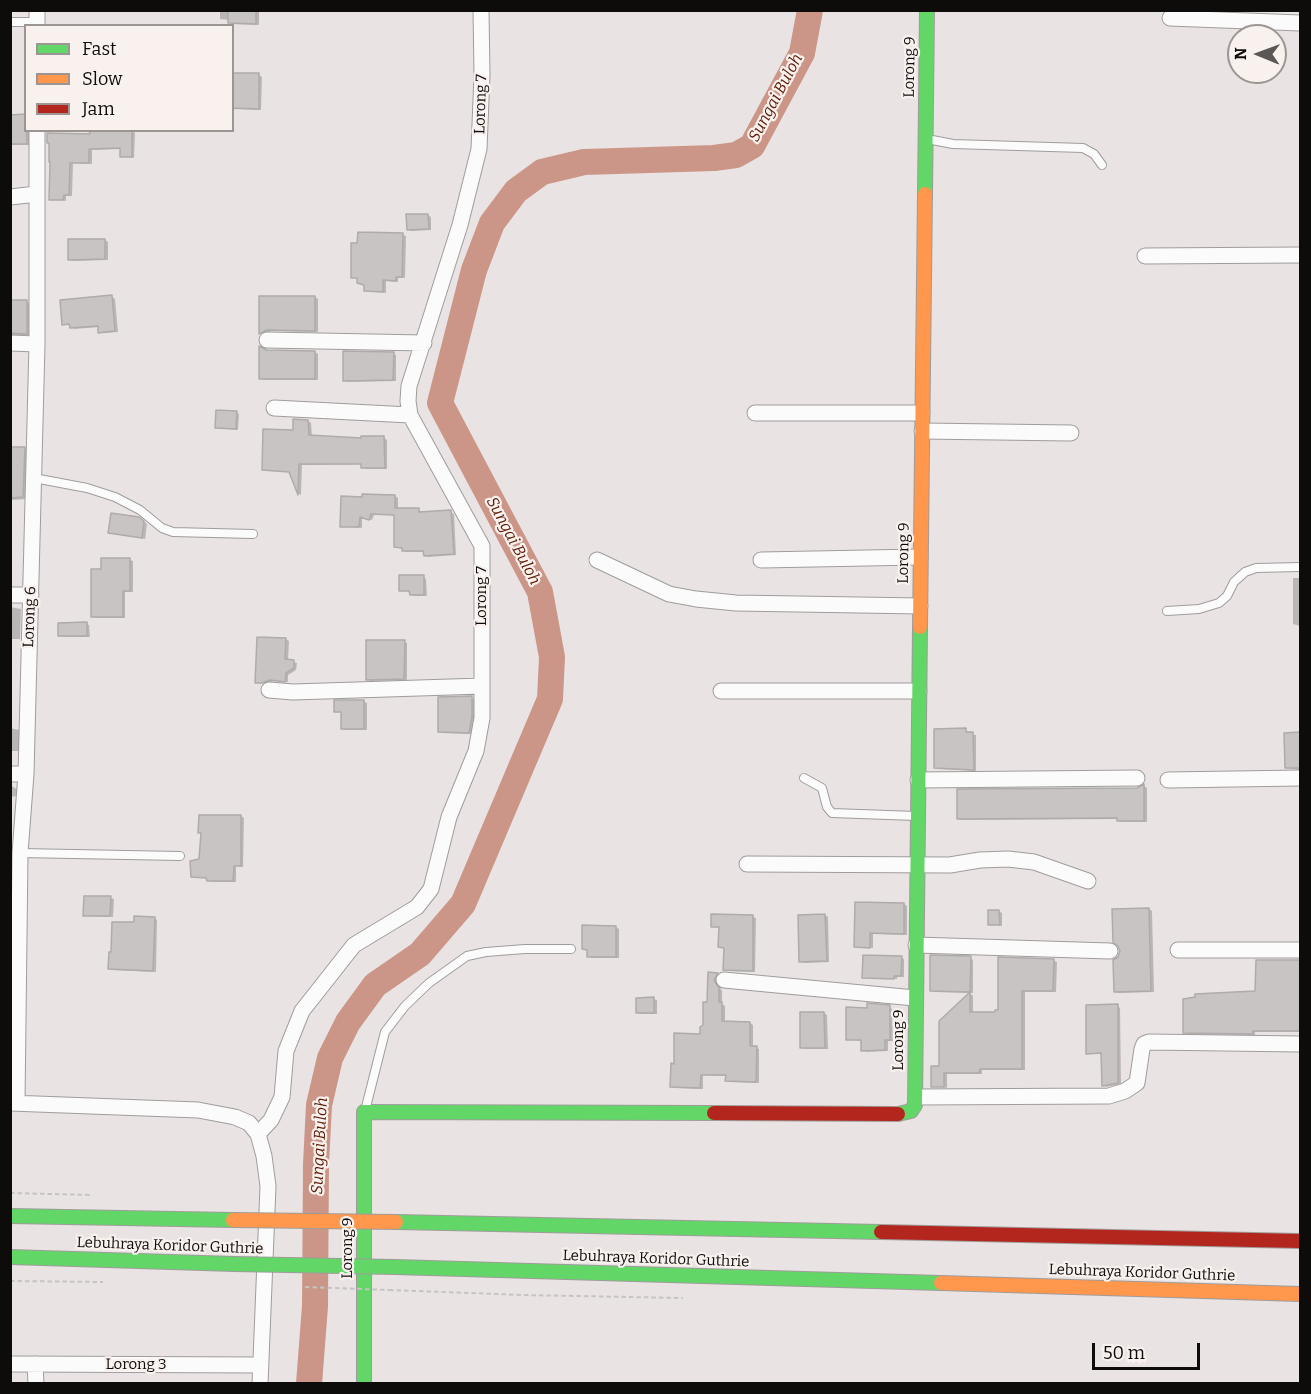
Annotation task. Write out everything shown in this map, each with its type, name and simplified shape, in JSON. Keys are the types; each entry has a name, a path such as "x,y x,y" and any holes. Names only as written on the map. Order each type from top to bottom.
{"main road":[{"name":"Lorong 9","path":"916,1097 915,998 927,10"},
{"path":"364,1112 900,1114 911,1111 916,1097"},
{"name":"Lorong 9","path":"364,1112 364,1383"},
{"name":"Lebuhraya Koridor Guthrie","path":"10,1216 1300,1241"},
{"name":"Lebuhraya Koridor Guthrie","path":"10,1257 1300,1294"}],"street":[{"name":"Lorong 7","path":"258,1134 271,1120 282,1097 286,1051 302,1011 354,945 417,907 431,889 449,817 476,751 482,718 482,546 410,415 408,401 409,386 460,225 479,149 483,75 481,10"},
{"path":"1170,18 1300,23"},
{"name":"Lorong 6","path":"14,1103 15,854 18,774 31,595 38,344 37,132"},
{"path":"10,197 38,194"},
{"path":"1145,256 1300,255"},
{"path":"267,340 424,343"},
{"path":"10,343 38,344"},
{"path":"274,408 410,415"},
{"path":"755,413 922,413"},
{"path":"922,431 1071,433"},
{"path":"761,560 920,557"},
{"path":"597,561 669,594 696,599 736,603 920,606"},
{"path":"10,595 31,595"},
{"path":"269,690 293,692 482,686"},
{"path":"721,691 919,691"},
{"path":"918,780 1137,778"},
{"path":"1168,780 1300,778"},
{"path":"747,864 950,865 980,860 1008,859 1034,862 1088,881"},
{"path":"916,945 1110,951"},
{"path":"1178,950 1300,950"},
{"path":"724,980 915,998"},
{"path":"916,1097 1109,1096 1125,1092 1137,1083 1142,1049 1144,1044 1149,1042 1300,1044"},
{"path":"14,1103 215,1112 249,1123 258,1134 268,1186 260,1383"},
{"name":"Lorong 3","path":"10,1364 261,1365"},
{"path":"35,1365 36,1383"}],"lane":[{"path":"10,21 37,19"},
{"path":"926,139 953,144 1083,148 1094,154 1102,165"},
{"path":"34,478 115,496 140,510 162,528 173,532 253,534"},
{"path":"1167,611 1199,609 1219,603 1227,596 1233,582 1245,572 1256,568 1300,567"},
{"path":"804,778 820,786 827,807 832,813 917,816"},
{"path":"15,854 180,856"},
{"path":"364,1112 385,1032 405,1006 429,983 467,956 525,949 571,949"}],"path":[{"path":"296,1287 389,1290"}],"building":[{"path":"228,10 256,10 256,24 228,23"},
{"path":"234,73 259,73 259,109 234,108"},
{"path":"24,114 27,144 10,144 10,115"},
{"path":"90,132 132,132 132,157 120,157 120,148 89,149 89,163 70,163 69,195 64,195 63,200 49,200 50,162 47,133 90,134"},
{"path":"406,214 428,214 429,229 407,230"},
{"path":"358,232 403,233 402,277 396,277 396,281 383,280 383,292 364,291 364,285 357,283 357,278 351,278 351,243 357,243"},
{"path":"68,239 105,239 105,259 68,260"},
{"path":"112,295 115,331 98,333 98,326 70,328 69,324 62,325 60,300"},
{"path":"259,296 315,296 315,331 267,330 259,334"},
{"path":"10,300 27,300 27,334 10,333"},
{"path":"259,346 267,350 315,351 315,379 259,379"},
{"path":"343,351 394,352 393,380 343,381"},
{"path":"216,410 237,411 236,429 215,428"},
{"path":"293,419 308,420 309,435 361,438 361,436 384,436 385,468 361,468 361,464 299,464 298,495 289,472 262,470 263,429 293,430"},
{"path":"10,447 25,447 23,497 10,498"},
{"path":"362,494 395,495 395,508 419,508 419,512 451,510 454,554 424,556 423,551 402,551 402,548 394,547 394,515 371,514 369,520 360,517 359,527 340,527 341,496 362,497"},
{"path":"111,513 139,517 144,521 142,538 108,533"},
{"path":"101,558 130,558 130,591 123,591 123,617 91,617 91,569 101,569"},
{"path":"399,575 424,575 424,595 410,595 409,591 399,591"},
{"path":"87,622 87,636 58,636 58,623"},
{"path":"257,637 286,638 285,659 294,660 294,668 286,673 285,682 270,680 255,683"},
{"path":"366,640 405,640 404,679 366,680"},
{"path":"472,696 469,733 438,732 438,697"},
{"path":"334,700 364,700 364,729 341,729 341,712 334,712"},
{"path":"966,728 966,732 973,732 974,770 934,768 934,729"},
{"path":"1300,732 1300,768 1285,768 1284,733"},
{"path":"1144,784 1144,821 1117,821 1117,818 957,819 957,789 1137,788"},
{"path":"199,815 241,815 241,866 234,866 233,881 207,881 206,878 191,877 190,861 199,859 201,833 198,833"},
{"path":"84,896 111,896 110,916 83,916"},
{"path":"855,902 904,903 904,934 870,933 870,948 854,947"},
{"path":"1149,908 1151,991 1114,992 1113,960 1118,957 1120,951 1113,942 1112,909"},
{"path":"988,910 999,910 1000,925 988,925"},
{"path":"711,914 753,915 753,971 723,970 724,948 718,947 719,927 711,927"},
{"path":"825,914 827,961 799,962 798,915"},
{"path":"134,916 155,917 153,971 108,969 112,922 134,922"},
{"path":"582,925 616,926 616,957 587,957 587,950 582,949"},
{"path":"863,955 902,956 901,976 894,976 894,979 862,978"},
{"path":"930,955 971,956 970,992 930,991"},
{"path":"998,957 1054,959 1053,991 1022,991 1022,1069 980,1069 979,1073 944,1073 944,1087 931,1087 931,1066 939,1066 939,1021 970,992 970,1012 998,1010"},
{"path":"1256,960 1300,960 1300,1031 1253,1031 1253,1034 1183,1033 1183,999 1195,997 1195,994 1255,991"},
{"path":"708,972 718,973 714,980 719,988 719,1002 722,1002 722,1021 750,1022 750,1046 757,1046 756,1082 725,1081 726,1075 701,1075 700,1088 670,1087 671,1063 674,1064 674,1033 700,1034 700,1027 703,1025 703,1002 707,1002"},
{"path":"654,997 654,1013 636,1013 636,998"},
{"path":"867,1003 890,1005 890,1040 885,1040 885,1050 861,1051 861,1040 846,1040 846,1007 867,1008"},
{"path":"1118,1004 1118,1083 1102,1086 1101,1053 1086,1054 1086,1005"},
{"path":"800,1012 824,1012 825,1048 800,1048"}],"waterway":[{"name":"Sungai Buloh","path":"309,1384 315,1306 316,1164 319,1105 330,1058 348,1022 375,985 420,954 463,904 550,699 552,657 540,592 440,403 474,270 492,223 516,191 542,172 584,162 714,158 736,155 752,146 802,53 810,10"}],"traffic: fast":[{"path":"925,194 927,10"},
{"path":"898,1114 911,1111 915,1105 920,627"},
{"path":"364,1384 364,1112 714,1113"},
{"path":"10,1216 233,1220"},
{"path":"396,1222 881,1232"},
{"path":"10,1257 234,1264"},
{"path":"234,1264 395,1267"},
{"path":"395,1267 941,1283"}],"traffic: slow":[{"path":"920,627 925,194"},
{"path":"233,1220 396,1222"},
{"path":"941,1283 1300,1294"}],"traffic: jam":[{"path":"714,1113 898,1114"},
{"path":"881,1232 1300,1241"}]}
